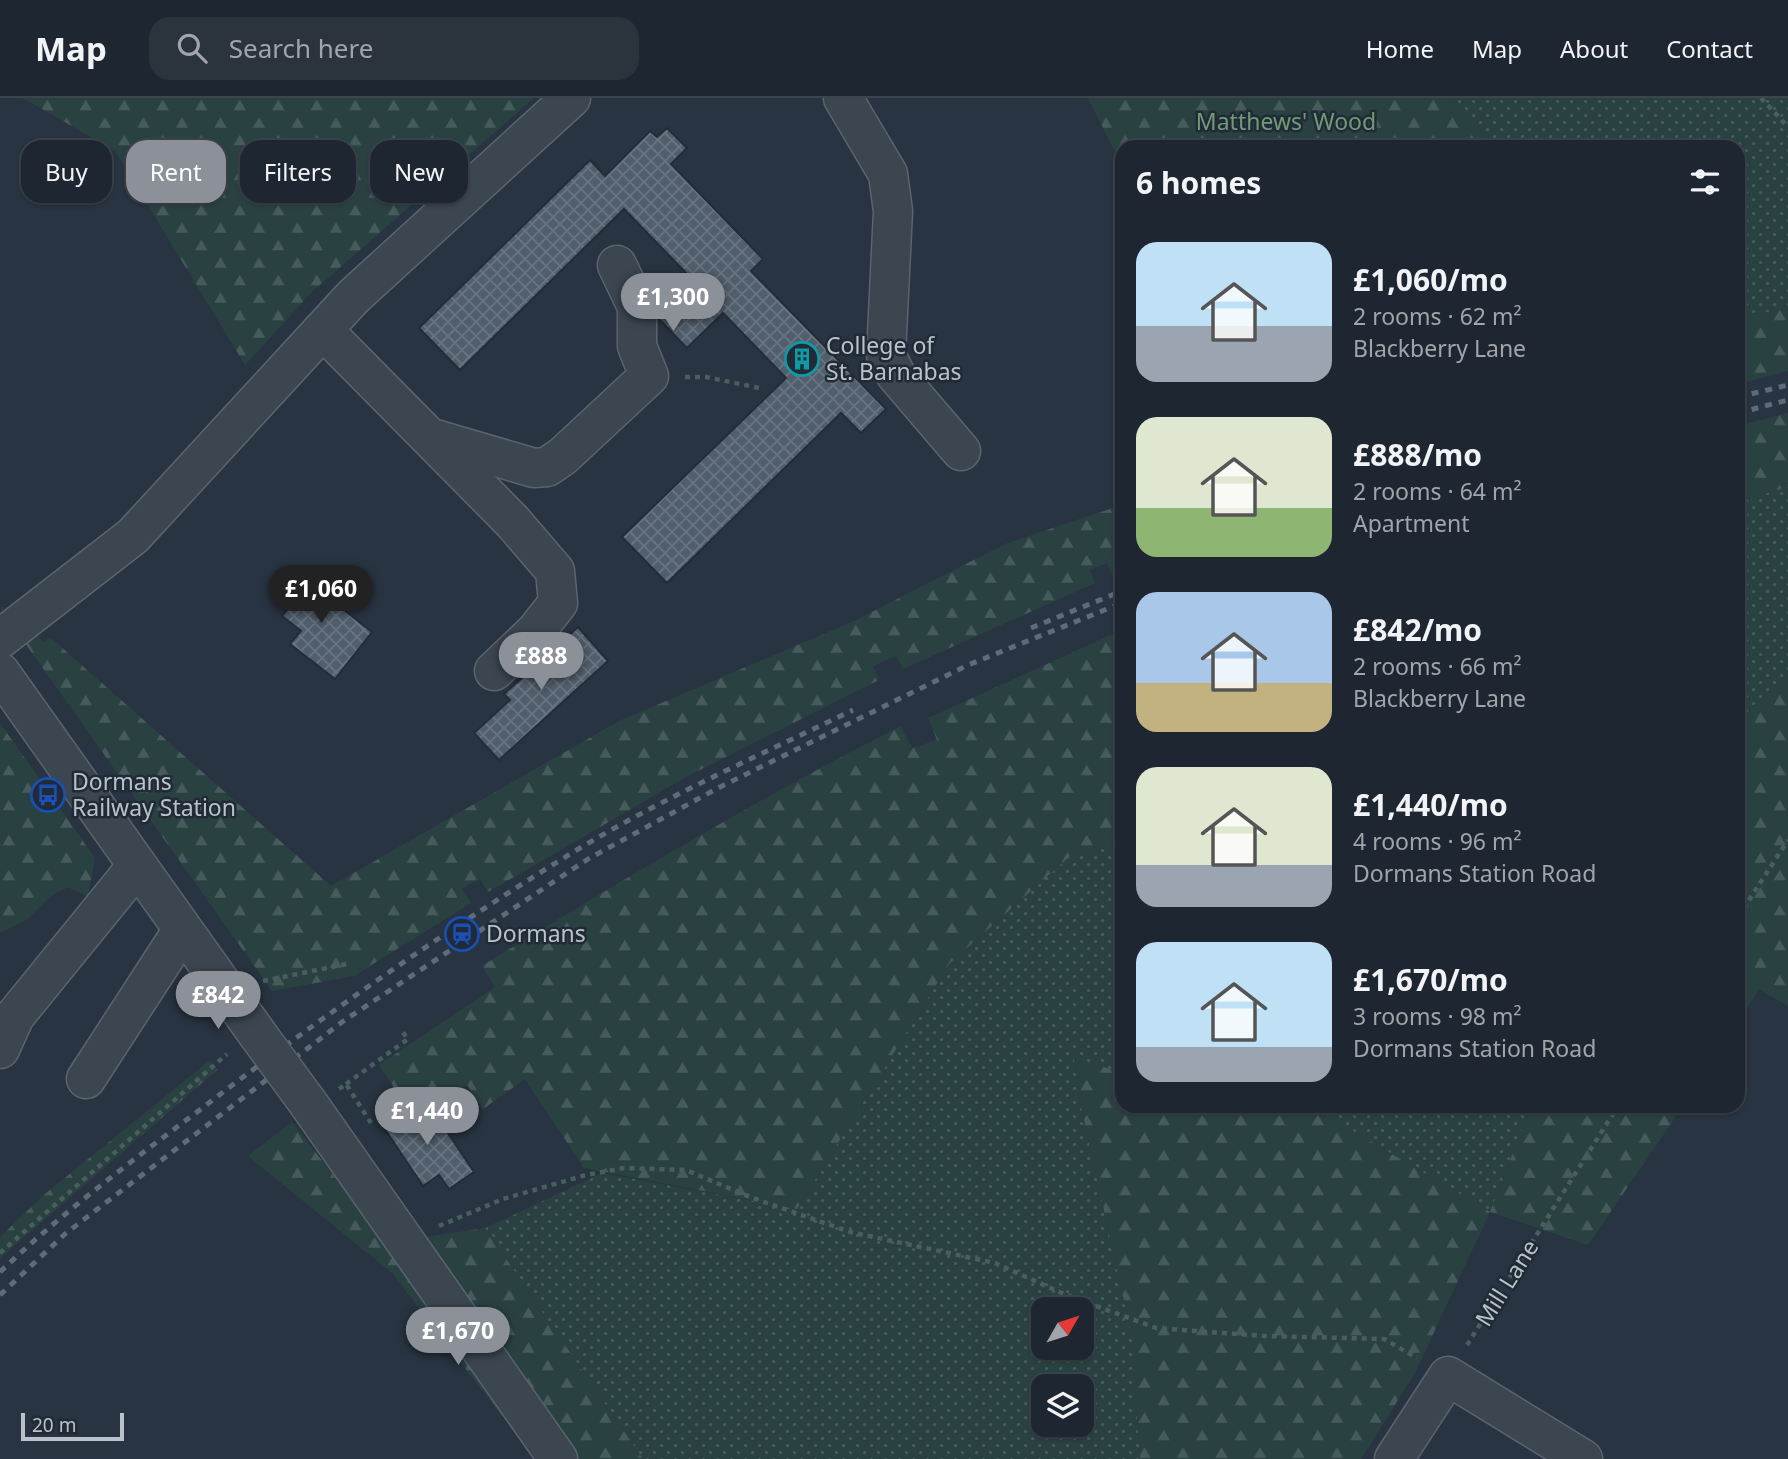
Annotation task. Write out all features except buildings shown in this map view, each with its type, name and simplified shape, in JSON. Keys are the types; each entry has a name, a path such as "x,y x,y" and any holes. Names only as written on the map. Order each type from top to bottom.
{"street":[{"path":"0,639 133,536 354,298 571,98"},
{"path":"843,98 888,174 893,212 886,355 896,375 961,451"},
{"path":"433,438 534,468 547,467 563,456 649,376 637,346 638,307 617,265"},
{"path":"323,330 433,438 555,571 558,603 536,631 494,671"},
{"path":"0,672 182,931 235,990 308,1103 558,1459"},
{"path":"0,1049 15,1016 137,866"},
{"path":"86,1079 182,931"},
{"path":"1394,1459 1448,1376 1583,1459"}],"path":[{"path":"1761,98 1788,127"},
{"path":"649,376 706,377 764,389"},
{"path":"1745,907 1788,840"},
{"path":"235,990 351,963"},
{"path":"346,1084 408,1039 402,1031"},
{"path":"0,1253 232,1050"},
{"name":"Mill Lane","path":"1448,1376 1614,1113"},
{"path":"441,1225 503,1199 586,1174 624,1168 686,1170 750,1197 850,1232 995,1263 1064,1294 1156,1328 1265,1336 1384,1339 1448,1376"}],"green space":[{"path":"23,98 534,98 468,156 468,140 370,140 370,203 414,203 313,291 245,365 147,203 226,203 226,140 126,140 126,169 112,149 112,140 96,140"},
{"name":"Matthews' Wood","path":"1088,98 1447,98 1491,140 1115,140 1115,152"},
{"path":"1447,98 1788,98 1788,307 1745,318 1745,140 1491,140"},
{"path":"1788,307 1788,371 1745,382 1745,318"},
{"path":"1788,413 1788,487 1745,499 1745,424"},
{"path":"1788,487 1788,673 1745,715 1745,499"},
{"path":"1115,507 1115,576 1107,563 1090,570 1095,583 903,669 896,656 873,666 879,680 686,777 488,892 480,879 462,888 471,903 354,976 272,991 0,608 2,606 44,642 50,637 331,886 619,721 854,621 1005,544"},
{"path":"1115,633 1115,846 1070,856 949,964 797,1209 584,1168 525,1079 483,1109 467,1085 415,1119 379,1065 495,987 482,966 689,842 794,782 901,726 912,748 937,740 928,718"},
{"path":"1788,673 1788,1006 1759,989 1745,1011 1745,715"},
{"path":"0,723 95,858 88,896 67,887 50,897 28,919 0,933"},
{"path":"1115,846 1115,1071 1074,1058 1080,1102 1132,1337 1140,1459 643,1459 485,1228 602,1173 797,1209 949,964 1070,856"},
{"path":"1074,1057 1115,1071 1115,1113 1323,1113 1490,1212 1415,1373 1361,1459 1140,1459 1132,1337 1080,1102"},
{"path":"210,1060 217,1070 0,1258 0,1237 45,1194"},
{"path":"1323,1113 1528,1113 1490,1212"},
{"path":"1528,1113 1678,1113 1588,1245 1490,1212"},
{"path":"292,1122 386,1243 485,1228 643,1459 535,1459 392,1273 248,1156"}],"railway":[{"path":"1745,395 1788,385"},
{"path":"1745,411 1788,400"},
{"path":"1031,628 1115,594"},
{"path":"0,1295 65,1234 342,1022 588,859 718,788 968,665 1115,606"},
{"path":"0,1272 96,1189 243,1077 385,975 482,910 580,848 647,811 853,710"}],"place":[{"name":"College of St. Barnabas","path":"802,359"},
{"name":"Dormans Railway Station","path":"48,795"},
{"name":"Dormans","path":"462,934"}]}
